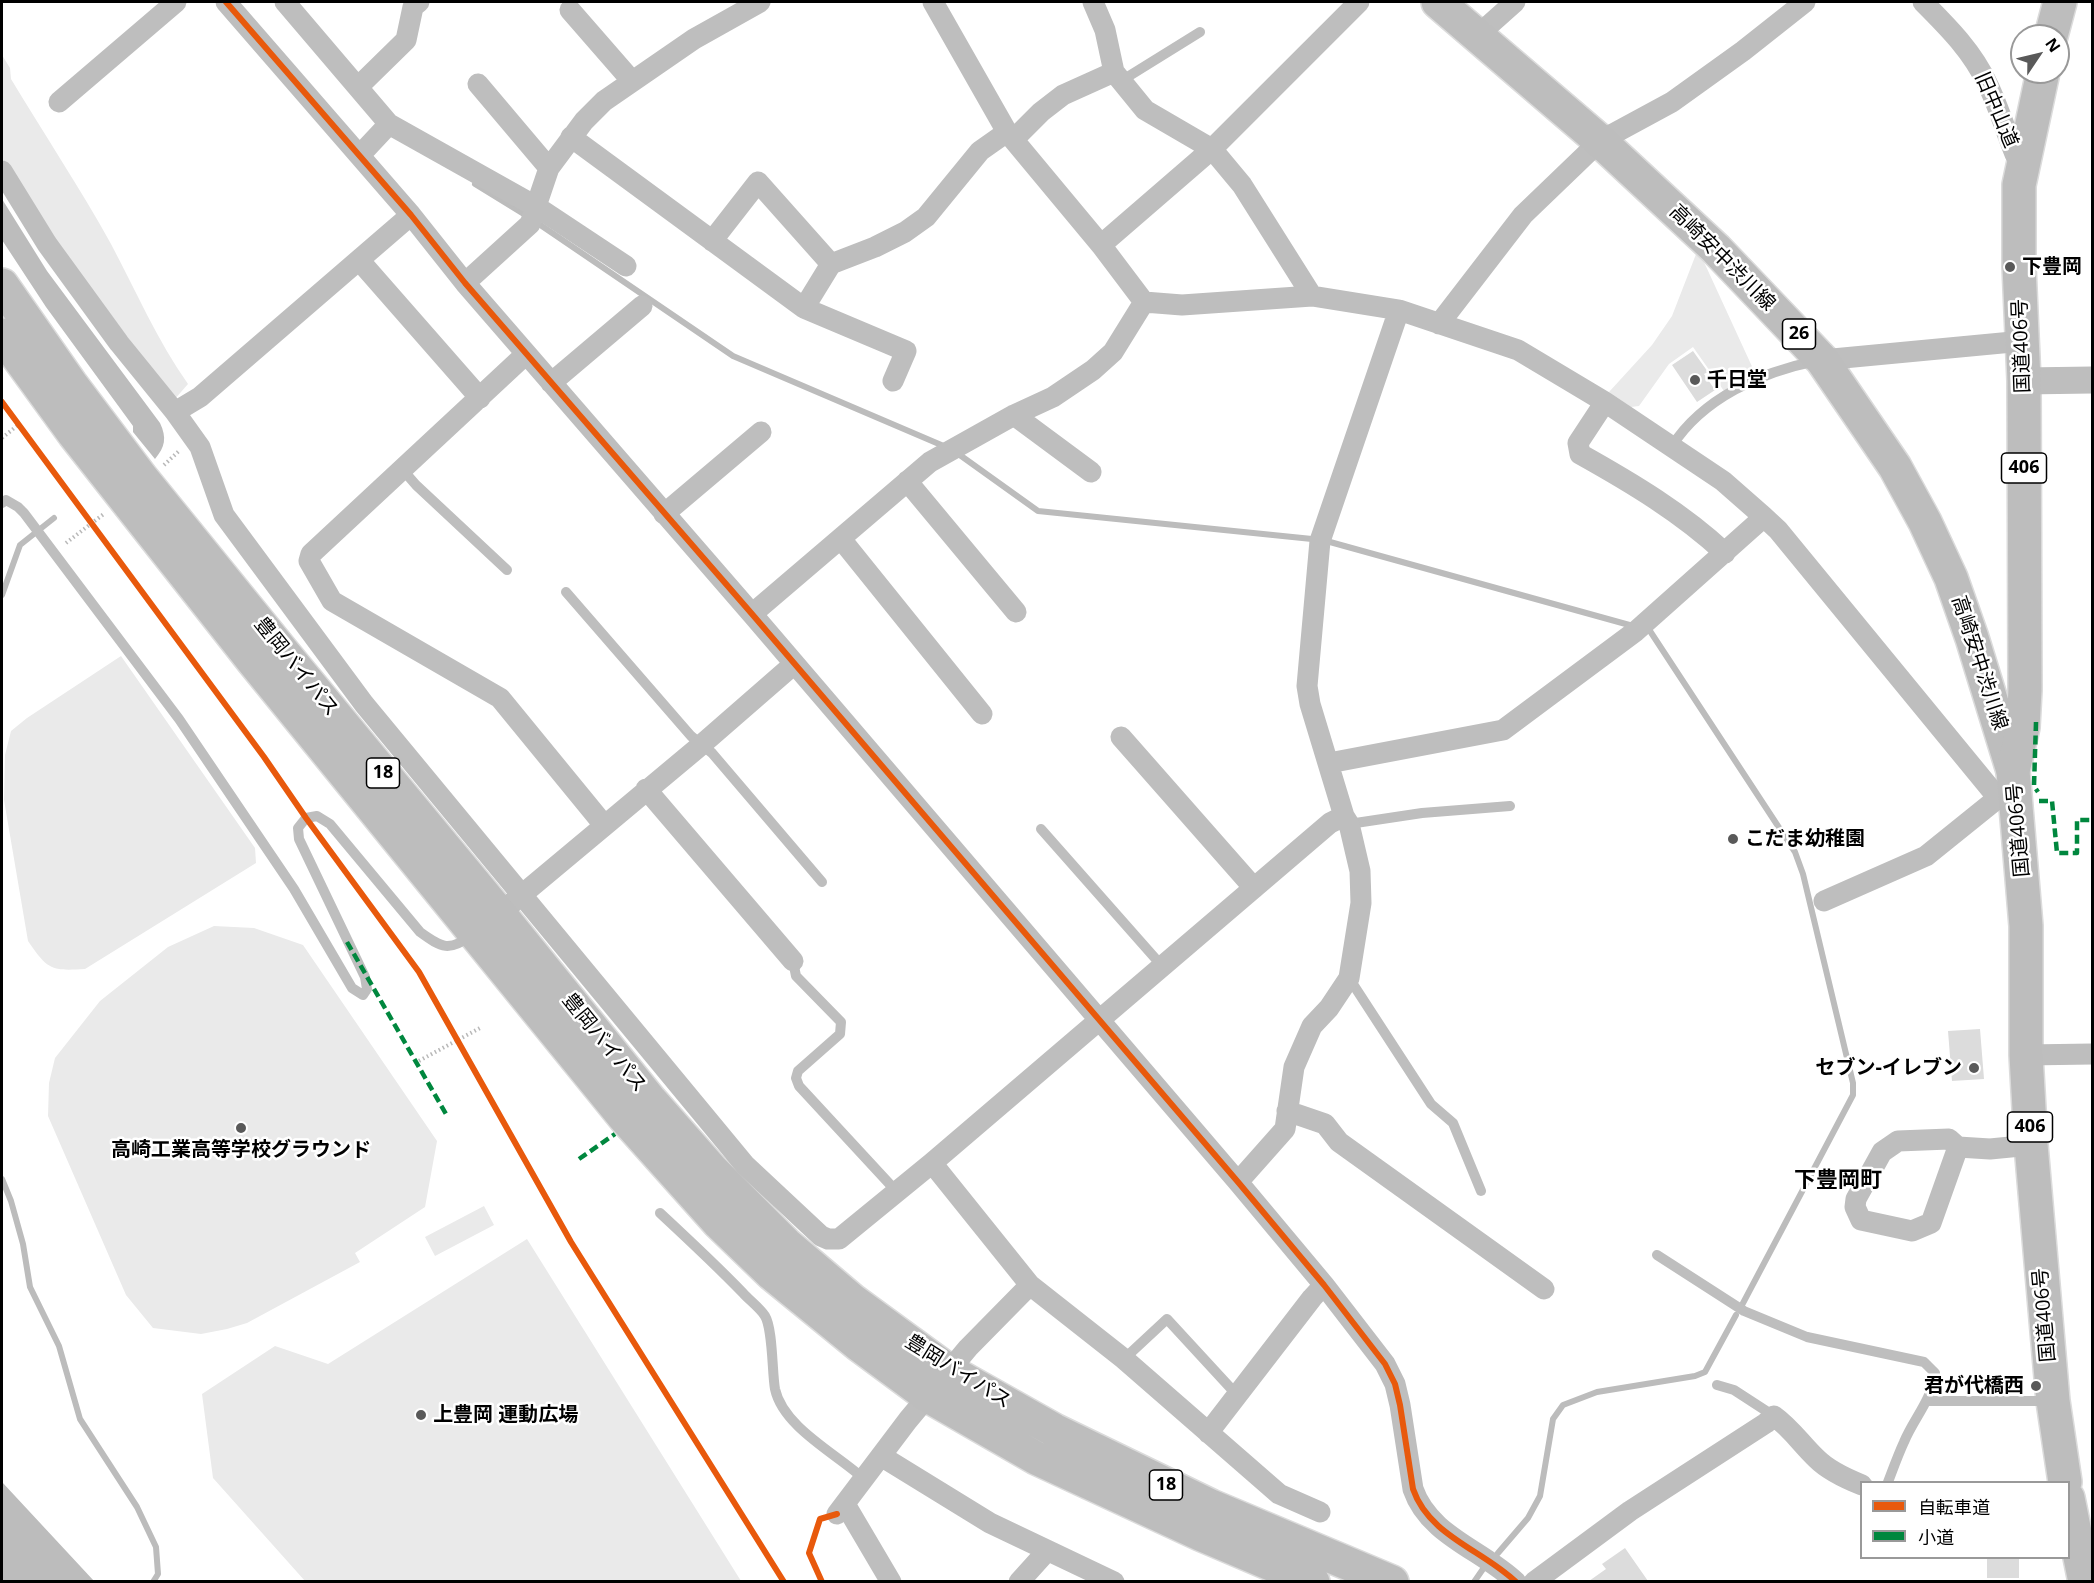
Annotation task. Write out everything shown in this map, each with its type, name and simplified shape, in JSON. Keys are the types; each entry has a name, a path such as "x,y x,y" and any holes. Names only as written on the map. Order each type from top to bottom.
{"main road":[{"name":"高崎安中渋川線","path":"1438,2 1600,141 1716,249 1822,360 1895,467 1947,568 1972,638 2010,789"},
{"path":"2054,24 2060,2"},
{"name":"国道406号","path":"2040,84 2019,185 2019,266 2024,381 2025,690 2023,727 2010,789 2026,926 2026,1055 2031,1145 2053,1401 2064,1481"},
{"name":"豊岡バイパス","path":"2,285 71,384 141,477 289,660 651,1101 727,1186 786,1244 845,1294 949,1371 1054,1430 1211,1506 1392,1581"},
{"name":"豊岡バイパス","path":"2,335 74,434 246,652 498,914 624,1117 718,1222 772,1274 824,1318 928,1396 1036,1458 1296,1578"},
{"name":"国道406号","path":"2070,1510 2085,1581"}],"street":[{"path":"59,102 176,2"},
{"path":"226,2 411,215 465,283 752,614 1324,1285 1385,1364 1395,1384 1417,1501 1431,1520 1444,1532 1501,1567 1516,1581"},
{"path":"285,2 389,124 534,215 626,266"},
{"path":"358,87 406,40 413,8 419,2"},
{"path":"465,283 534,215 549,168 584,121 604,101 631,80 694,39 760,2"},
{"path":"934,2 1011,135 1101,245 1144,303"},
{"path":"1093,2 1105,30 1118,76 1144,110 1212,149 1242,184 1312,296"},
{"path":"1101,245 1212,149 1359,2"},
{"path":"1478,35 1515,2"},
{"path":"1439,324 1524,215 1600,141 1672,102 1743,51 1805,2"},
{"name":"旧中山道","path":"1923,2 1951,30 1971,55 1988,84 2015,154 2022,164"},
{"path":"570,10 631,80"},
{"path":"804,308 831,264 875,247 905,232 926,217 980,151 1011,135 1063,95 1118,76"},
{"path":"478,84 549,168"},
{"path":"360,156 389,124"},
{"path":"571,138 804,308 906,351 893,381"},
{"path":"2,171 47,244 119,343 193,436 200,447 224,514 364,704 498,914 745,1165 821,1236 828,1239 839,1239 932,1163 1330,823 1346,820"},
{"path":"712,241 758,182 831,264"},
{"path":"175,412 200,397 411,215"},
{"path":"359,260 480,398"},
{"path":"1144,303 1182,305 1312,296 1399,310 1518,350 1605,402 1672,446 1723,481 1764,517 2010,789 1926,856 1824,901"},
{"path":"752,614 907,481 944,453 1014,415 1053,397 1093,370 1113,352 1144,303"},
{"path":"551,383 642,306"},
{"path":"1238,1182 1285,1129 1294,1067 1312,1026 1329,1008 1349,978 1360,903 1356,848 1310,704 1307,686 1320,541 1399,310"},
{"path":"1822,360 2023,341"},
{"path":"526,354 309,556 311,565 332,601 500,698 604,825"},
{"path":"2024,381 2092,380"},
{"path":"1605,402 1578,443 1580,454 1622,477 1660,502 1725,553"},
{"path":"1014,415 1091,472"},
{"path":"664,514 761,432"},
{"path":"907,481 1016,612"},
{"path":"1329,763 1503,730 1636,631 1764,517"},
{"path":"841,538 982,714"},
{"path":"498,914 700,746 793,664"},
{"path":"1121,737 1254,888"},
{"path":"646,789 793,961"},
{"path":"2026,1055 2092,1054"},
{"path":"1287,1111 1325,1124 1339,1142 1544,1289"},
{"path":"1958,1147 1931,1223 1912,1232 1861,1220 1855,1207 1856,1199 1882,1152 1898,1141 1949,1139 1958,1147 1990,1149 2031,1145"},
{"path":"932,1163 1030,1285 1124,1359 1279,1494 1320,1512"},
{"path":"891,1581 841,1509 928,1396 975,1340 1030,1285"},
{"path":"1208,1433 1324,1285"},
{"path":"1534,1581 1630,1511 1774,1416 1785,1424 1818,1460 1860,1484"},
{"path":"881,1456 990,1523 1114,1581"},
{"path":"1019,1581 1047,1551"}],"lane":[{"path":"1118,76 1200,32"},
{"path":"1672,446 1683,430 1700,414 1743,385 1785,369 1822,360"},
{"path":"403,470 416,485 507,570"},
{"path":"2,503 6,500 24,513 179,719 294,889 352,987 363,995 367,989 365,977 299,839 298,828 306,818 317,816 330,824 420,932 436,944 449,947 461,943 498,914"},
{"path":"566,592 700,746 712,753 822,882"},
{"path":"1346,820 1510,806"},
{"path":"1041,829 1162,966"},
{"path":"793,961 796,975 841,1022 840,1034 798,1071 796,1078 800,1086 897,1192"},
{"path":"1349,978 1431,1104 1454,1123 1481,1191"},
{"path":"660,1213 766,1317 775,1390 787,1414 803,1431 847,1463 864,1479"},
{"path":"1657,1255 1744,1311 1807,1337 1924,1362 1935,1373 1934,1383 1928,1401 1904,1441 1888,1481"},
{"path":"1124,1359 1167,1319 1223,1383 1237,1395"},
{"path":"1717,1385 1734,1390 1774,1416"},
{"path":"1928,1401 2053,1401"}],"path":[{"path":"12,417 24,434"},
{"path":"2,438 18,425"},
{"path":"157,471 193,436"},
{"path":"51,550 112,508"},
{"path":"84,516 97,534"},
{"path":"415,1063 480,1028"},
{"path":"452,1030 462,1049"}],"shaded area":[{"path":"2,55 10,68 11,79 99,223 157,333 188,384 174,400 41,220 2,158"},
{"path":"2,199 47,271 160,423 164,433 164,442 155,459 133,432 133,426 46,307 2,240"},
{"path":"1698,249 1755,373 1724,391 1693,347 1669,364 1639,406 1631,407 1609,392 1652,345 1672,316"},
{"path":"121,656 255,848 256,863 85,969 57,969 46,963 28,941 4,800 5,755 11,731"},
{"name":"高崎工業高等学校グラウンド","path":"214,926 254,928 303,945 437,1141 425,1207 355,1253 360,1262 247,1323 201,1334 153,1328 126,1295 48,1116 49,1083 55,1058 100,1001 168,947"},
{"path":"484,1206 494,1225 435,1256 425,1237"},
{"name":"上豊岡 運動広場","path":"527,1239 741,1581 305,1581 213,1478 202,1394 275,1346 328,1364"},
{"path":"2,1482 94,1581 2,1581"}],"building":[{"name":"千日堂","path":"1693,351 1708,372 1704,374 1715,390 1697,402 1672,365"},
{"path":"1980,1029 1984,1079 1952,1081 1948,1031"},
{"path":"1625,1548 1648,1581 1589,1581 1606,1569 1602,1564"},
{"path":"1987,1559 2019,1559 2019,1578 1987,1578"}],"waterway":[{"path":"475,184 527,216"},
{"path":"536,222 733,356 946,447"},
{"path":"957,453 1038,511 1312,539"},
{"path":"2,595 20,545 54,518"},
{"path":"1330,542 1633,626"},
{"path":"1645,630 1650,631 1795,852 1803,874 1853,1083 1853,1095 1742,1305"},
{"path":"2,1179 11,1201 23,1244 30,1287 59,1346 80,1419 137,1507 156,1547 158,1574 153,1582"},
{"path":"1498,1553 1528,1518 1540,1496 1553,1419 1563,1405 1597,1392 1695,1376 1705,1372 1736,1315"},
{"path":"1474,1582 1483,1569"}],"marked path":[{"path":"2036,722 2034,786 2038,792"},
{"path":"2039,801 2052,801 2057,853 2077,853 2077,820 2092,820"},
{"path":"347,942 446,1114"},
{"path":"579,1159 615,1134"}],"cycle path":[{"path":"226,2 411,215 465,283 752,614 1324,1285 1385,1364 1395,1384 1413,1489 1421,1505 1444,1531 1516,1582"},
{"path":"2,402 264,757 419,972 571,1242 784,1582"},
{"path":"822,1582 809,1553 820,1519 837,1514"}],"place":[{"name":"下豊岡","path":"2010,267"},
{"name":"千日堂","path":"1695,380"},
{"name":"こだま幼稚園","path":"1733,839"},
{"name":"セブン-イレブン","path":"1974,1068"},
{"name":"高崎工業高等学校グラウンド","path":"241,1128"},
{"name":"君が代橋西","path":"2036,1386"},
{"name":"上豊岡 運動広場","path":"421,1415"}],"district":[{"name":"下豊岡町","path":"1838,1181"}]}
